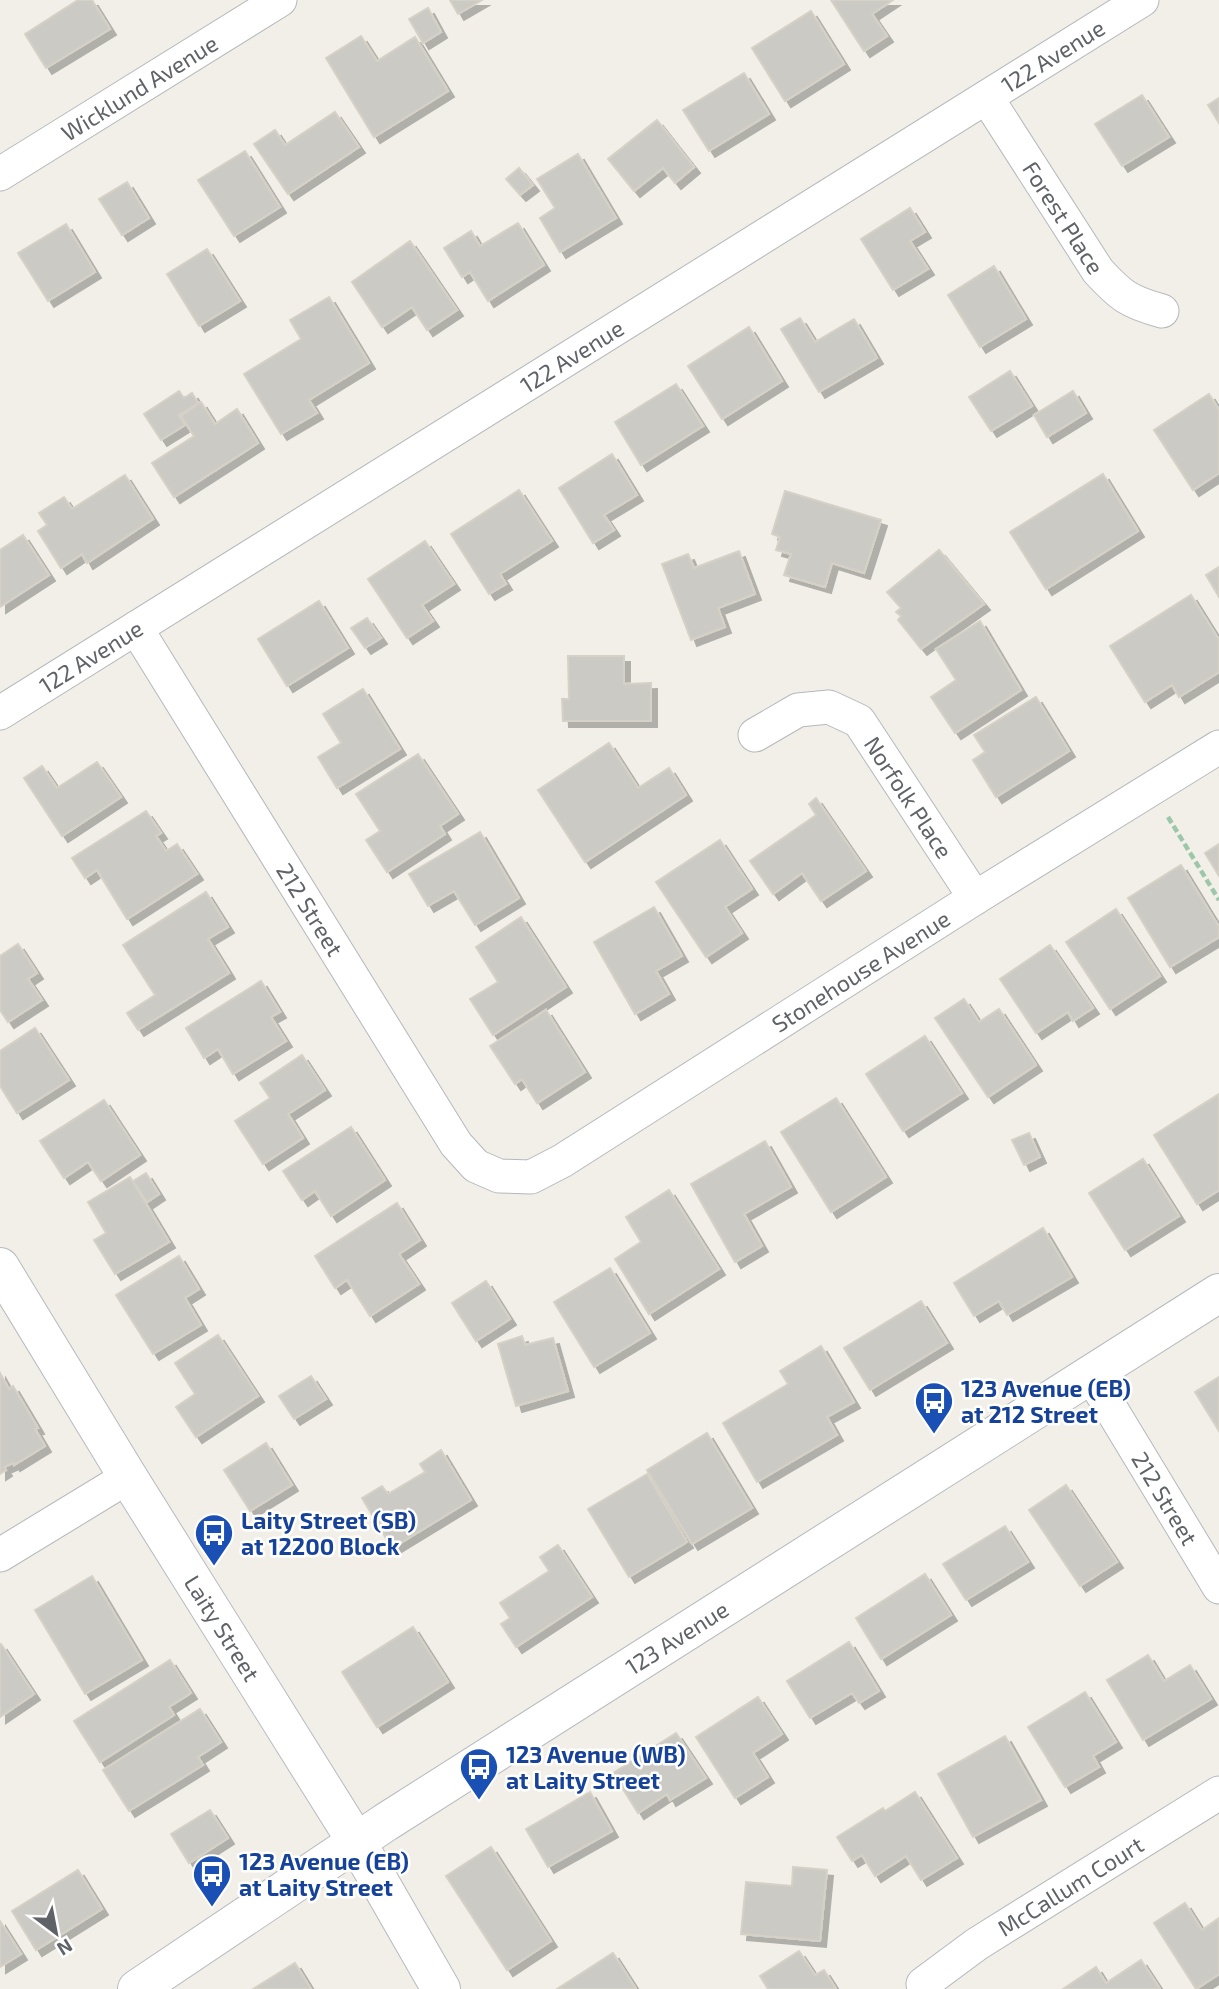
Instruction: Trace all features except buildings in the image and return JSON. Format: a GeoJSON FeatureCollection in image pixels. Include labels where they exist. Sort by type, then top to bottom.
{"type":"FeatureCollection","features":[{"type":"Feature","properties":{"kind":"street","name":"Wicklund Avenue"},"geometry":{"type":"LineString","coordinates":[[0,174],[280,0]]}},
{"type":"Feature","properties":{"kind":"street","name":"122 Avenue"},"geometry":{"type":"LineString","coordinates":[[0,713],[1142,0]]}},
{"type":"Feature","properties":{"kind":"street","name":"Forest Place"},"geometry":{"type":"LineString","coordinates":[[988,98],[1098,271],[1118,293],[1135,304],[1162,311]]}},
{"type":"Feature","properties":{"kind":"street","name":"212 Street"},"geometry":{"type":"LineString","coordinates":[[136,628],[456,1144],[476,1166],[499,1177]]}},
{"type":"Feature","properties":{"kind":"street","name":"Norfolk Place"},"geometry":{"type":"LineString","coordinates":[[755,735],[798,710],[829,707],[859,721],[975,898]]}},
{"type":"Feature","properties":{"kind":"street","name":"Stonehouse Avenue"},"geometry":{"type":"LineString","coordinates":[[499,1177],[531,1177],[562,1161],[975,898],[1219,747]]}},
{"type":"Feature","properties":{"kind":"street","name":"Laity Street"},"geometry":{"type":"LineString","coordinates":[[0,1267],[356,1841],[441,1989]]}},
{"type":"Feature","properties":{"kind":"street","name":"123 Avenue"},"geometry":{"type":"LineString","coordinates":[[137,1989],[356,1841],[1219,1293]]}},
{"type":"Feature","properties":{"kind":"street","name":"212 Street"},"geometry":{"type":"LineString","coordinates":[[1090,1374],[1219,1587]]}},
{"type":"Feature","properties":{"kind":"street"},"geometry":{"type":"LineString","coordinates":[[0,1555],[128,1477]]}},
{"type":"Feature","properties":{"kind":"street","name":"McCallum Court"},"geometry":{"type":"LineString","coordinates":[[923,1984],[977,1944],[1219,1793]]}},
{"type":"Feature","properties":{"kind":"path"},"geometry":{"type":"LineString","coordinates":[[1150,789],[1219,900]]}},
{"type":"Feature","properties":{"kind":"place","name":"123 Avenue (EB) at 212 Street"},"geometry":{"type":"Point","coordinates":[934,1435]}},
{"type":"Feature","properties":{"kind":"place","name":"Laity Street (SB) at 12200 Block"},"geometry":{"type":"Point","coordinates":[214,1567]}},
{"type":"Feature","properties":{"kind":"place","name":"123 Avenue (WB) at Laity Street"},"geometry":{"type":"Point","coordinates":[479,1801]}},
{"type":"Feature","properties":{"kind":"place","name":"123 Avenue (EB) at Laity Street"},"geometry":{"type":"Point","coordinates":[212,1908]}}]}
